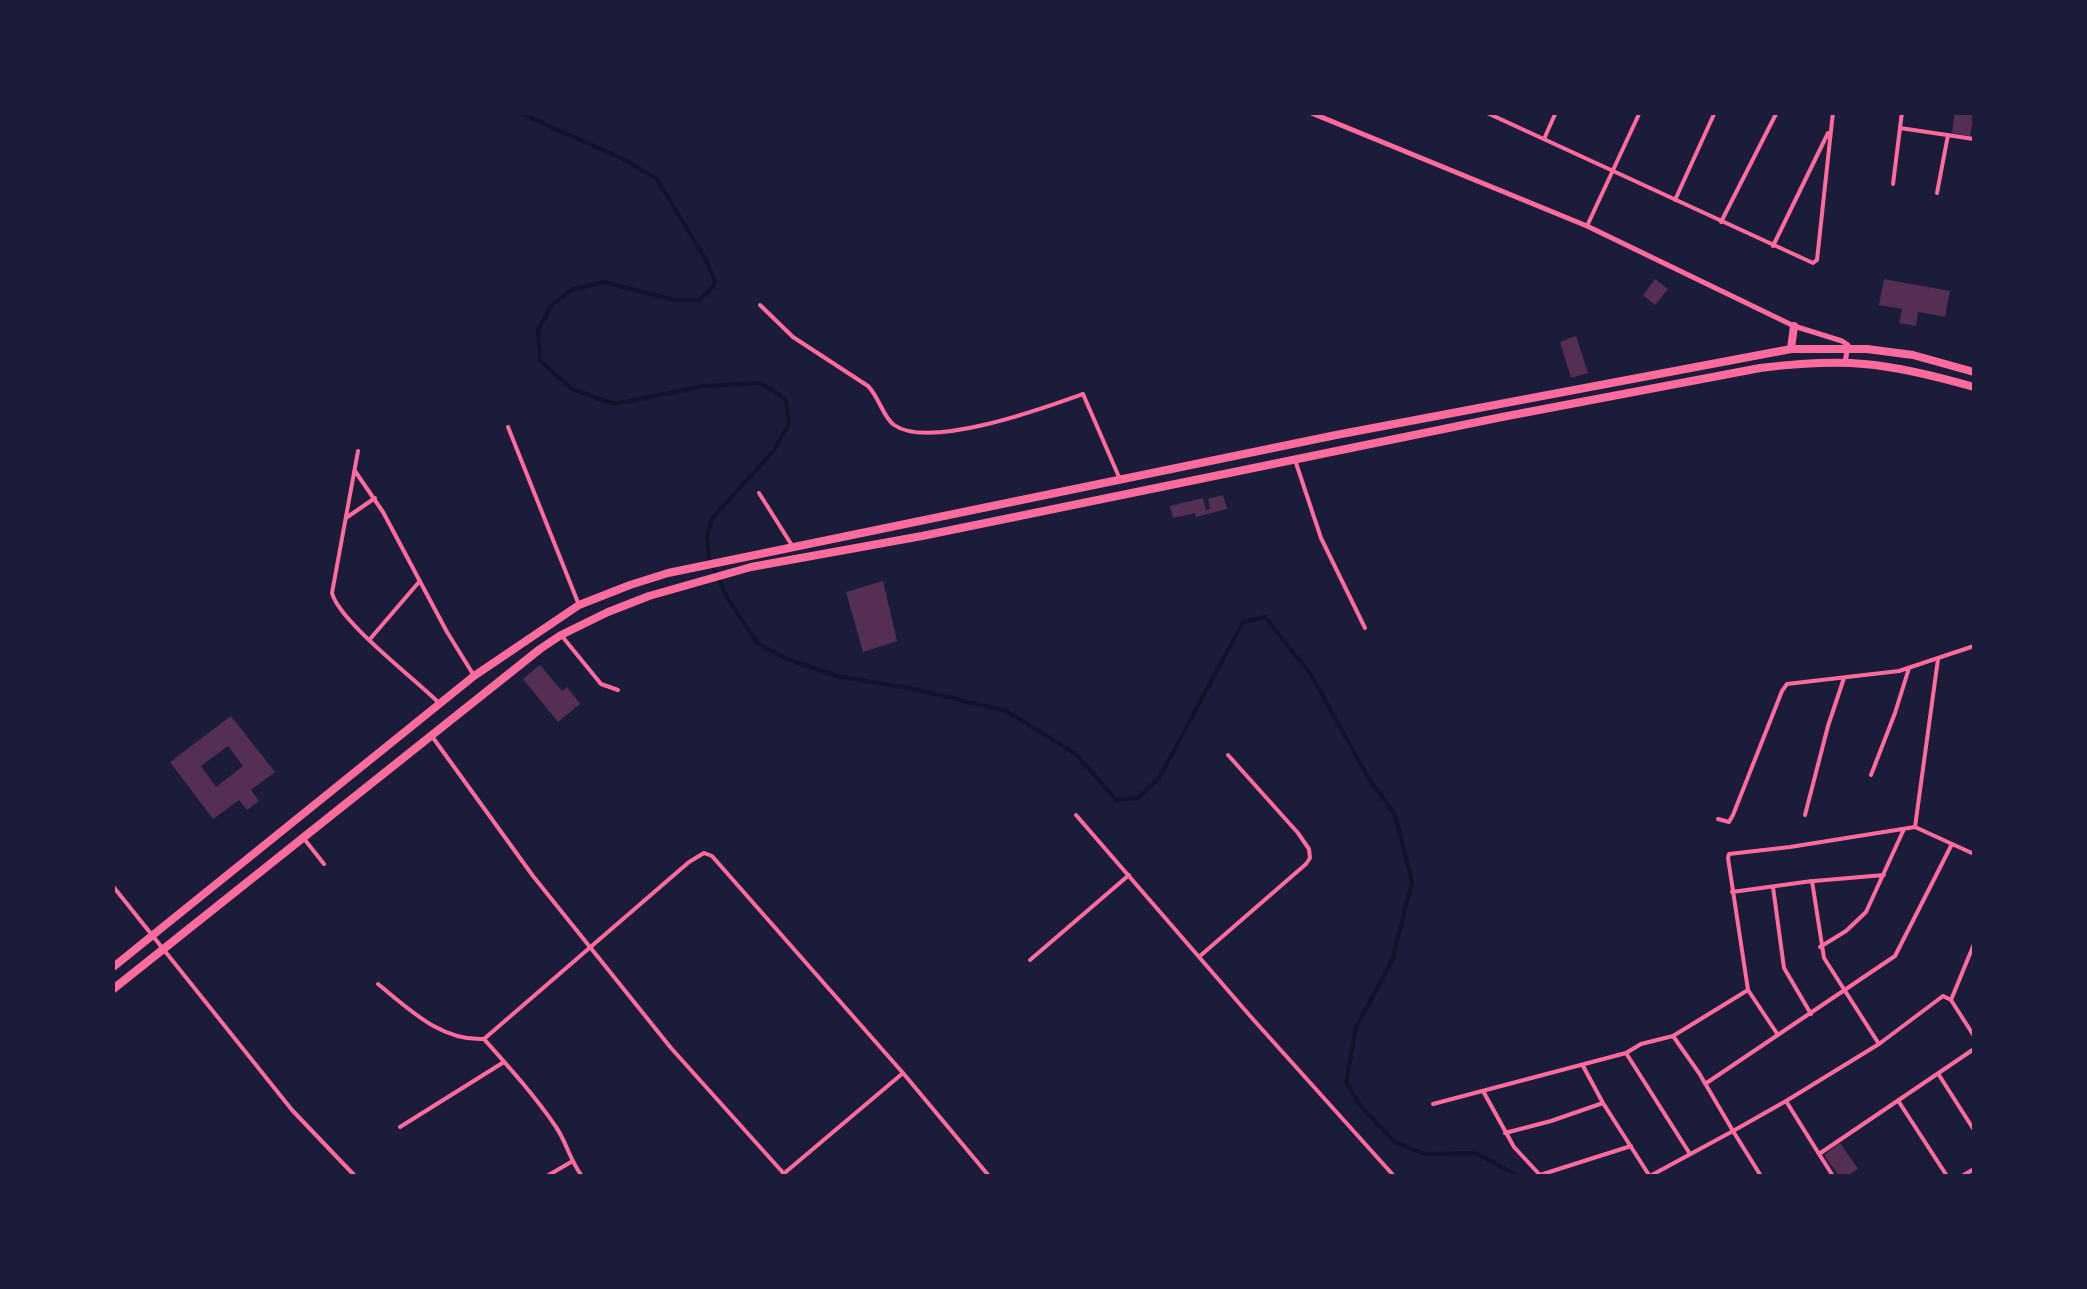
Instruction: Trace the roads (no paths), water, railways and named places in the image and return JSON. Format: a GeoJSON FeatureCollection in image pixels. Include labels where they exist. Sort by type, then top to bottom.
{"type":"FeatureCollection","features":[{"type":"Feature","properties":{"kind":"highway"},"geometry":{"type":"LineString","coordinates":[[1791,349],[1794,326]]}},
{"type":"Feature","properties":{"kind":"highway"},"geometry":{"type":"LineString","coordinates":[[112,968],[474,676],[579,606],[630,584],[1120,479],[1791,349],[1848,348],[1913,355],[1974,372]]}},
{"type":"Feature","properties":{"kind":"highway"},"geometry":{"type":"LineString","coordinates":[[112,990],[562,635],[649,596],[731,572],[1760,368],[1865,364],[1974,386]]}},
{"type":"Feature","properties":{"kind":"highway"},"geometry":{"type":"LineString","coordinates":[[920,521],[922,536]]}},
{"type":"Feature","properties":{"kind":"street"},"geometry":{"type":"LineString","coordinates":[[1309,112],[1587,226],[1794,326],[1842,341],[1848,348],[1845,363]]}},
{"type":"Feature","properties":{"kind":"street"},"geometry":{"type":"LineString","coordinates":[[1485,112],[1812,262],[1816,261],[1833,112]]}},
{"type":"Feature","properties":{"kind":"street"},"geometry":{"type":"LineString","coordinates":[[1544,139],[1556,112]]}},
{"type":"Feature","properties":{"kind":"street"},"geometry":{"type":"LineString","coordinates":[[1587,226],[1640,112]]}},
{"type":"Feature","properties":{"kind":"street"},"geometry":{"type":"LineString","coordinates":[[1674,200],[1716,112]]}},
{"type":"Feature","properties":{"kind":"street"},"geometry":{"type":"LineString","coordinates":[[1721,222],[1777,112]]}},
{"type":"Feature","properties":{"kind":"street"},"geometry":{"type":"LineString","coordinates":[[1893,184],[1902,112]]}},
{"type":"Feature","properties":{"kind":"street"},"geometry":{"type":"LineString","coordinates":[[1772,246],[1830,128]]}},
{"type":"Feature","properties":{"kind":"street"},"geometry":{"type":"LineString","coordinates":[[1900,128],[1974,139]]}},
{"type":"Feature","properties":{"kind":"street"},"geometry":{"type":"LineString","coordinates":[[1937,194],[1948,135]]}},
{"type":"Feature","properties":{"kind":"street"},"geometry":{"type":"LineString","coordinates":[[760,305],[793,337],[868,386],[888,420],[909,432],[934,432],[1014,419],[1082,394],[1120,479]]}},
{"type":"Feature","properties":{"kind":"street"},"geometry":{"type":"LineString","coordinates":[[508,427],[579,606]]}},
{"type":"Feature","properties":{"kind":"street"},"geometry":{"type":"LineString","coordinates":[[358,452],[332,593],[335,605],[440,703]]}},
{"type":"Feature","properties":{"kind":"street"},"geometry":{"type":"LineString","coordinates":[[1295,460],[1321,538],[1365,628]]}},
{"type":"Feature","properties":{"kind":"street"},"geometry":{"type":"LineString","coordinates":[[355,471],[375,498],[474,676]]}},
{"type":"Feature","properties":{"kind":"street"},"geometry":{"type":"LineString","coordinates":[[760,493],[793,547]]}},
{"type":"Feature","properties":{"kind":"street"},"geometry":{"type":"LineString","coordinates":[[346,518],[375,498]]}},
{"type":"Feature","properties":{"kind":"street"},"geometry":{"type":"LineString","coordinates":[[370,639],[420,580]]}},
{"type":"Feature","properties":{"kind":"street"},"geometry":{"type":"LineString","coordinates":[[562,635],[601,684],[618,690]]}},
{"type":"Feature","properties":{"kind":"street"},"geometry":{"type":"LineString","coordinates":[[1718,818],[1729,822],[1733,815],[1785,686],[1805,680],[1881,674],[1974,646]]}},
{"type":"Feature","properties":{"kind":"street"},"geometry":{"type":"LineString","coordinates":[[1915,827],[1938,658]]}},
{"type":"Feature","properties":{"kind":"street"},"geometry":{"type":"LineString","coordinates":[[1871,775],[1909,668]]}},
{"type":"Feature","properties":{"kind":"street"},"geometry":{"type":"LineString","coordinates":[[1805,815],[1844,678]]}},
{"type":"Feature","properties":{"kind":"street"},"geometry":{"type":"LineString","coordinates":[[431,735],[533,876],[670,1048],[783,1176],[903,1073]]}},
{"type":"Feature","properties":{"kind":"street"},"geometry":{"type":"LineString","coordinates":[[1200,956],[1310,858],[1298,833],[1228,755]]}},
{"type":"Feature","properties":{"kind":"street"},"geometry":{"type":"LineString","coordinates":[[1076,815],[1394,1176]]}},
{"type":"Feature","properties":{"kind":"street"},"geometry":{"type":"LineString","coordinates":[[1778,1036],[1748,990],[1728,858],[1734,852],[1915,827],[1974,854]]}},
{"type":"Feature","properties":{"kind":"street"},"geometry":{"type":"LineString","coordinates":[[1820,947],[1846,931],[1866,912],[1904,829]]}},
{"type":"Feature","properties":{"kind":"street"},"geometry":{"type":"LineString","coordinates":[[303,838],[324,864]]}},
{"type":"Feature","properties":{"kind":"street"},"geometry":{"type":"LineString","coordinates":[[1705,1084],[1899,952],[1952,844]]}},
{"type":"Feature","properties":{"kind":"street"},"geometry":{"type":"LineString","coordinates":[[378,984],[435,1028],[459,1037],[484,1038],[704,853],[712,856],[990,1176]]}},
{"type":"Feature","properties":{"kind":"street"},"geometry":{"type":"LineString","coordinates":[[1030,960],[1129,874]]}},
{"type":"Feature","properties":{"kind":"street"},"geometry":{"type":"LineString","coordinates":[[1732,892],[1884,874]]}},
{"type":"Feature","properties":{"kind":"street"},"geometry":{"type":"LineString","coordinates":[[1812,882],[1824,958],[1879,1044]]}},
{"type":"Feature","properties":{"kind":"street"},"geometry":{"type":"LineString","coordinates":[[112,884],[292,1110],[356,1176]]}},
{"type":"Feature","properties":{"kind":"street"},"geometry":{"type":"LineString","coordinates":[[1773,887],[1784,968],[1812,1014]]}},
{"type":"Feature","properties":{"kind":"street"},"geometry":{"type":"LineString","coordinates":[[1951,1000],[1974,944]]}},
{"type":"Feature","properties":{"kind":"street"},"geometry":{"type":"LineString","coordinates":[[1433,1104],[1582,1065],[1673,1036],[1748,990]]}},
{"type":"Feature","properties":{"kind":"street"},"geometry":{"type":"LineString","coordinates":[[1582,1065],[1650,1176],[1879,1044],[1943,996],[1951,1000],[1974,1036]]}},
{"type":"Feature","properties":{"kind":"street"},"geometry":{"type":"LineString","coordinates":[[1673,1036],[1761,1176]]}},
{"type":"Feature","properties":{"kind":"street"},"geometry":{"type":"LineString","coordinates":[[484,1038],[556,1126],[571,1162],[582,1176]]}},
{"type":"Feature","properties":{"kind":"street"},"geometry":{"type":"LineString","coordinates":[[1819,1154],[1974,1049]]}},
{"type":"Feature","properties":{"kind":"street"},"geometry":{"type":"LineString","coordinates":[[1626,1052],[1690,1155]]}},
{"type":"Feature","properties":{"kind":"street"},"geometry":{"type":"LineString","coordinates":[[400,1127],[504,1062]]}},
{"type":"Feature","properties":{"kind":"street"},"geometry":{"type":"LineString","coordinates":[[1938,1074],[1974,1130]]}},
{"type":"Feature","properties":{"kind":"street"},"geometry":{"type":"LineString","coordinates":[[1483,1091],[1514,1147],[1539,1176],[1632,1146]]}},
{"type":"Feature","properties":{"kind":"street"},"geometry":{"type":"LineString","coordinates":[[1786,1101],[1833,1176]]}},
{"type":"Feature","properties":{"kind":"street"},"geometry":{"type":"LineString","coordinates":[[1898,1102],[1946,1176]]}},
{"type":"Feature","properties":{"kind":"street"},"geometry":{"type":"LineString","coordinates":[[1505,1133],[1603,1103]]}},
{"type":"Feature","properties":{"kind":"street"},"geometry":{"type":"LineString","coordinates":[[547,1176],[571,1162]]}},
{"type":"Feature","properties":{"kind":"street"},"geometry":{"type":"LineString","coordinates":[[1962,1176],[1974,1169]]}},
{"type":"Feature","properties":{"kind":"waterway"},"geometry":{"type":"LineString","coordinates":[[518,112],[623,159],[657,179],[715,281],[699,300],[674,300],[604,282],[571,290],[551,306],[538,330],[540,361],[572,389],[614,404],[704,386],[760,383],[786,399],[789,424],[772,453],[712,518],[707,537],[709,558],[728,599],[757,643],[787,659],[837,676],[1006,711],[1076,754],[1116,800],[1138,798],[1159,778],[1243,622],[1265,617],[1311,675],[1368,777],[1395,815],[1412,882],[1392,961],[1356,1027],[1346,1083],[1363,1109],[1395,1142],[1425,1154],[1476,1153],[1518,1176]]}}]}
